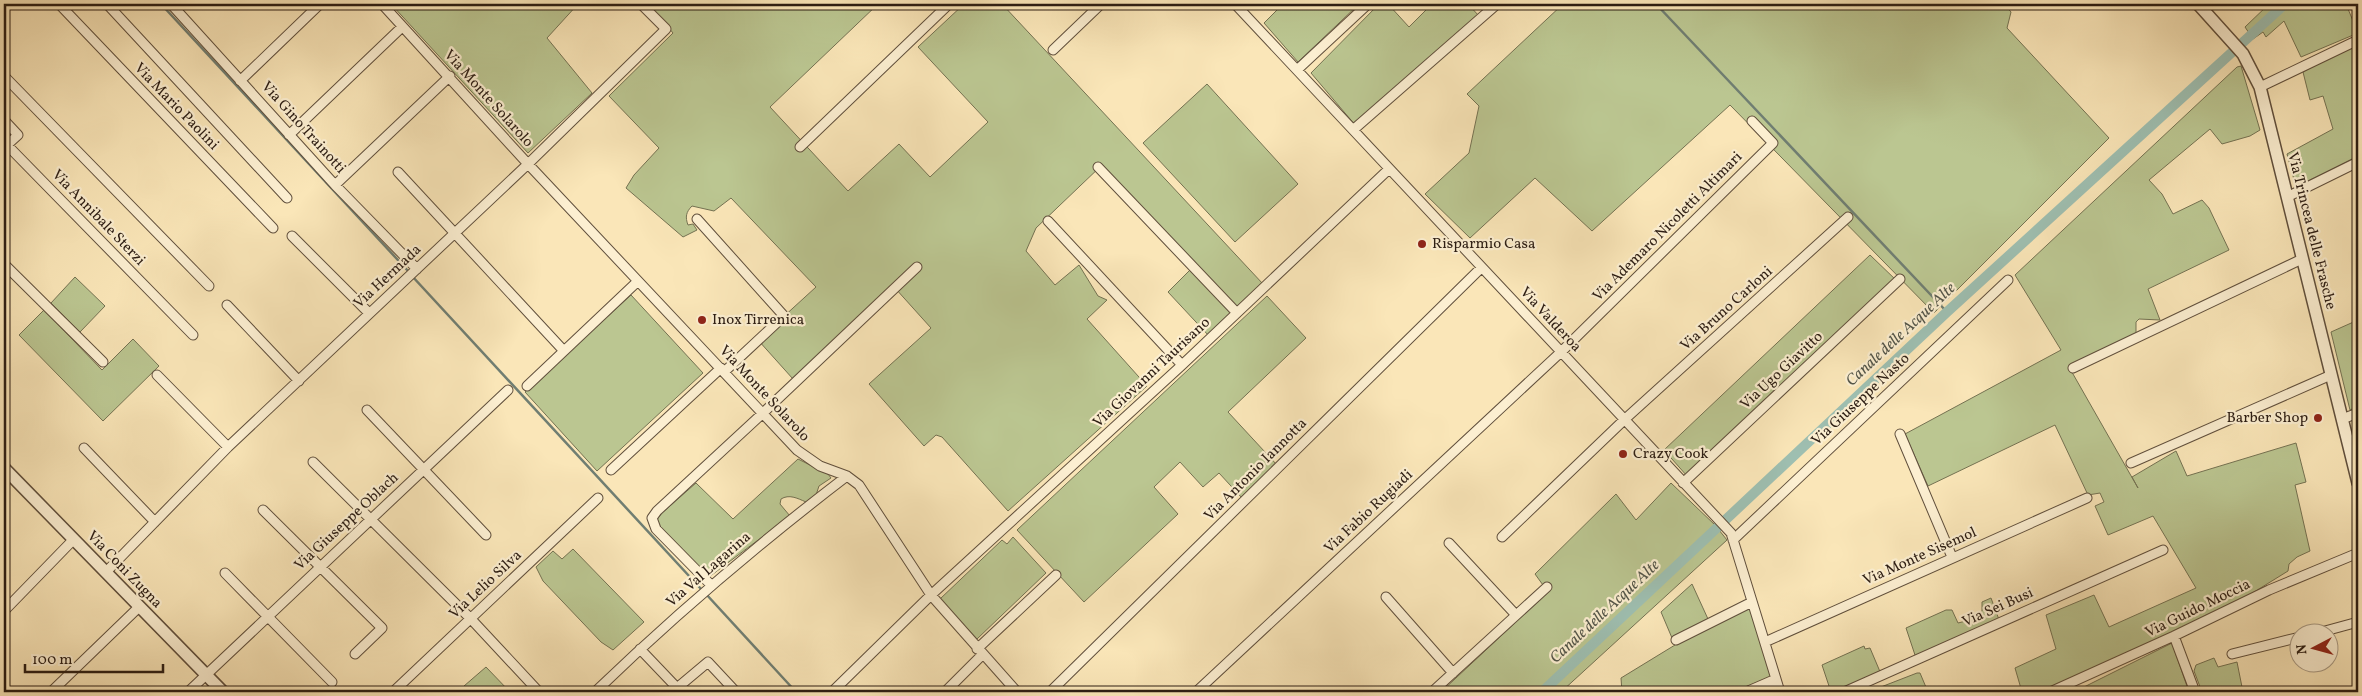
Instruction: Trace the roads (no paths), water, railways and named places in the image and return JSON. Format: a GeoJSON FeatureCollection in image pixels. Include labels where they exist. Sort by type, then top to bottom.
{"type":"FeatureCollection","features":[{"type":"Feature","properties":{"kind":"street","name":"Via Mario Paolini"},"geometry":{"type":"LineString","coordinates":[[59,4],[273,228]]}},
{"type":"Feature","properties":{"kind":"street"},"geometry":{"type":"LineString","coordinates":[[107,4],[287,198]]}},
{"type":"Feature","properties":{"kind":"street","name":"Via Gino Trainotti"},"geometry":{"type":"LineString","coordinates":[[171,4],[335,185],[416,270]]}},
{"type":"Feature","properties":{"kind":"street"},"geometry":{"type":"LineString","coordinates":[[240,81],[320,4]]}},
{"type":"Feature","properties":{"kind":"street","name":"Via Monte Solarolo"},"geometry":{"type":"LineString","coordinates":[[382,4],[450,76],[528,164],[796,450],[820,466],[847,476],[859,485],[931,595],[1017,692]]}},
{"type":"Feature","properties":{"kind":"street","name":"Via Hermada"},"geometry":{"type":"LineString","coordinates":[[106,572],[228,448],[528,164],[666,29],[641,4]]}},
{"type":"Feature","properties":{"kind":"street"},"geometry":{"type":"LineString","coordinates":[[800,147],[949,4]]}},
{"type":"Feature","properties":{"kind":"street"},"geometry":{"type":"LineString","coordinates":[[1053,50],[1101,4]]}},
{"type":"Feature","properties":{"kind":"street","name":"Via Valderoa"},"geometry":{"type":"LineString","coordinates":[[1235,4],[1732,537],[1780,692]]}},
{"type":"Feature","properties":{"kind":"street"},"geometry":{"type":"LineString","coordinates":[[1297,70],[1368,4]]}},
{"type":"Feature","properties":{"kind":"street"},"geometry":{"type":"LineString","coordinates":[[1353,130],[1497,4]]}},
{"type":"Feature","properties":{"kind":"street","name":"Via Trincea delle Frasche"},"geometry":{"type":"LineString","coordinates":[[2202,5],[2243,54],[2260,88],[2358,483]]}},
{"type":"Feature","properties":{"kind":"street"},"geometry":{"type":"LineString","coordinates":[[289,135],[402,27]]}},
{"type":"Feature","properties":{"kind":"street"},"geometry":{"type":"LineString","coordinates":[[2260,88],[2358,40]]}},
{"type":"Feature","properties":{"kind":"street"},"geometry":{"type":"LineString","coordinates":[[4,76],[209,286]]}},
{"type":"Feature","properties":{"kind":"street"},"geometry":{"type":"LineString","coordinates":[[335,185],[450,76]]}},
{"type":"Feature","properties":{"kind":"street","name":"Via Annibale Sterzi"},"geometry":{"type":"LineString","coordinates":[[4,120],[18,135],[8,145],[193,335]]}},
{"type":"Feature","properties":{"kind":"street","name":"Via Ademaro Nicoletti Altimari"},"geometry":{"type":"LineString","coordinates":[[1561,352],[1773,143],[1752,121]]}},
{"type":"Feature","properties":{"kind":"street"},"geometry":{"type":"LineString","coordinates":[[2287,197],[2358,162]]}},
{"type":"Feature","properties":{"kind":"street"},"geometry":{"type":"LineString","coordinates":[[1098,167],[1237,313]]}},
{"type":"Feature","properties":{"kind":"street","name":"Via Giovanni Taurisano"},"geometry":{"type":"LineString","coordinates":[[832,692],[931,595],[1182,365],[1389,169]]}},
{"type":"Feature","properties":{"kind":"street"},"geometry":{"type":"LineString","coordinates":[[398,172],[564,351]]}},
{"type":"Feature","properties":{"kind":"street","name":"Via Bruno Carloni"},"geometry":{"type":"LineString","coordinates":[[1502,537],[1624,420],[1848,217]]}},
{"type":"Feature","properties":{"kind":"street"},"geometry":{"type":"LineString","coordinates":[[611,470],[784,316],[697,219]]}},
{"type":"Feature","properties":{"kind":"street"},"geometry":{"type":"LineString","coordinates":[[1048,221],[1182,365]]}},
{"type":"Feature","properties":{"kind":"street"},"geometry":{"type":"LineString","coordinates":[[292,236],[369,314]]}},
{"type":"Feature","properties":{"kind":"street"},"geometry":{"type":"LineString","coordinates":[[2073,368],[2302,259]]}},
{"type":"Feature","properties":{"kind":"street"},"geometry":{"type":"LineString","coordinates":[[4,264],[103,362]]}},
{"type":"Feature","properties":{"kind":"street"},"geometry":{"type":"LineString","coordinates":[[711,585],[656,529],[652,518],[657,510],[763,413],[917,266]]}},
{"type":"Feature","properties":{"kind":"street","name":"Via Antonio Iannotta"},"geometry":{"type":"LineString","coordinates":[[1050,692],[1481,268]]}},
{"type":"Feature","properties":{"kind":"street","name":"Via Ugo Giavitto"},"geometry":{"type":"LineString","coordinates":[[1683,483],[1900,279]]}},
{"type":"Feature","properties":{"kind":"street","name":"Via Giuseppe Nasto"},"geometry":{"type":"LineString","coordinates":[[1732,537],[2008,280]]}},
{"type":"Feature","properties":{"kind":"street"},"geometry":{"type":"LineString","coordinates":[[528,386],[638,281]]}},
{"type":"Feature","properties":{"kind":"street"},"geometry":{"type":"LineString","coordinates":[[227,305],[299,381]]}},
{"type":"Feature","properties":{"kind":"street","name":"Via Fabio Rugiadi"},"geometry":{"type":"LineString","coordinates":[[1196,692],[1561,352]]}},
{"type":"Feature","properties":{"kind":"street"},"geometry":{"type":"LineString","coordinates":[[158,375],[228,448]]}},
{"type":"Feature","properties":{"kind":"street"},"geometry":{"type":"LineString","coordinates":[[2131,463],[2332,375]]}},
{"type":"Feature","properties":{"kind":"street","name":"Via Giuseppe Oblach"},"geometry":{"type":"LineString","coordinates":[[188,692],[508,390]]}},
{"type":"Feature","properties":{"kind":"street"},"geometry":{"type":"LineString","coordinates":[[367,410],[486,535]]}},
{"type":"Feature","properties":{"kind":"street"},"geometry":{"type":"LineString","coordinates":[[2342,419],[2358,413]]}},
{"type":"Feature","properties":{"kind":"street"},"geometry":{"type":"LineString","coordinates":[[1900,434],[1952,557]]}},
{"type":"Feature","properties":{"kind":"street"},"geometry":{"type":"LineString","coordinates":[[84,448],[155,522]]}},
{"type":"Feature","properties":{"kind":"street"},"geometry":{"type":"LineString","coordinates":[[313,462],[471,619],[539,692]]}},
{"type":"Feature","properties":{"kind":"street","name":"Via Coni Zugna"},"geometry":{"type":"LineString","coordinates":[[4,468],[223,692]]}},
{"type":"Feature","properties":{"kind":"street","name":"Via Val Lagarina"},"geometry":{"type":"LineString","coordinates":[[595,692],[711,585],[772,533],[847,476]]}},
{"type":"Feature","properties":{"kind":"street","name":"Via Lelio Silva"},"geometry":{"type":"LineString","coordinates":[[393,692],[598,498]]}},
{"type":"Feature","properties":{"kind":"street","name":"Via Monte Sisemol"},"geometry":{"type":"LineString","coordinates":[[1765,642],[2087,498]]}},
{"type":"Feature","properties":{"kind":"street"},"geometry":{"type":"LineString","coordinates":[[263,510],[319,568],[382,628],[355,654]]}},
{"type":"Feature","properties":{"kind":"street"},"geometry":{"type":"LineString","coordinates":[[4,611],[74,539]]}},
{"type":"Feature","properties":{"kind":"street"},"geometry":{"type":"LineString","coordinates":[[1449,543],[1516,615]]}},
{"type":"Feature","properties":{"kind":"street","name":"Via Sei Busi"},"geometry":{"type":"LineString","coordinates":[[1844,692],[2163,550]]}},
{"type":"Feature","properties":{"kind":"street","name":"Via Guido Moccia"},"geometry":{"type":"LineString","coordinates":[[2050,692],[2174,636],[2269,590],[2358,553]]}},
{"type":"Feature","properties":{"kind":"street"},"geometry":{"type":"LineString","coordinates":[[225,573],[332,682]]}},
{"type":"Feature","properties":{"kind":"street"},"geometry":{"type":"LineString","coordinates":[[945,692],[980,652],[1056,575]]}},
{"type":"Feature","properties":{"kind":"street"},"geometry":{"type":"LineString","coordinates":[[1432,692],[1547,587]]}},
{"type":"Feature","properties":{"kind":"street"},"geometry":{"type":"LineString","coordinates":[[1386,597],[1453,673]]}},
{"type":"Feature","properties":{"kind":"street"},"geometry":{"type":"LineString","coordinates":[[1676,640],[1752,602]]}},
{"type":"Feature","properties":{"kind":"street"},"geometry":{"type":"LineString","coordinates":[[51,692],[139,607]]}},
{"type":"Feature","properties":{"kind":"street"},"geometry":{"type":"LineString","coordinates":[[2340,627],[2358,622]]}},
{"type":"Feature","properties":{"kind":"street"},"geometry":{"type":"LineString","coordinates":[[2174,636],[2195,692]]}},
{"type":"Feature","properties":{"kind":"street"},"geometry":{"type":"LineString","coordinates":[[2232,654],[2290,640]]}},
{"type":"Feature","properties":{"kind":"street"},"geometry":{"type":"LineString","coordinates":[[640,649],[679,690],[708,662],[736,692]]}},
{"type":"Feature","properties":{"kind":"street"},"geometry":{"type":"LineString","coordinates":[[1746,692],[1776,679]]}},
{"type":"Feature","properties":{"kind":"waterway"},"geometry":{"type":"LineString","coordinates":[[161,4],[409,272]]}},
{"type":"Feature","properties":{"kind":"waterway"},"geometry":{"type":"LineString","coordinates":[[1656,4],[1947,312]]}},
{"type":"Feature","properties":{"kind":"waterway","name":"Canale delle Acque Alte"},"geometry":{"type":"LineString","coordinates":[[1542,692],[1947,312],[2285,4]]}},
{"type":"Feature","properties":{"kind":"waterway"},"geometry":{"type":"LineString","coordinates":[[412,276],[702,590]]}},
{"type":"Feature","properties":{"kind":"waterway"},"geometry":{"type":"LineString","coordinates":[[706,594],[796,692]]}},
{"type":"Feature","properties":{"kind":"place","name":"Risparmio Casa"},"geometry":{"type":"Point","coordinates":[1422,244]}},
{"type":"Feature","properties":{"kind":"place","name":"Inox Tirrenica"},"geometry":{"type":"Point","coordinates":[702,320]}},
{"type":"Feature","properties":{"kind":"place","name":"Barber Shop"},"geometry":{"type":"Point","coordinates":[2318,418]}},
{"type":"Feature","properties":{"kind":"place","name":"Crazy Cook"},"geometry":{"type":"Point","coordinates":[1623,454]}}]}
